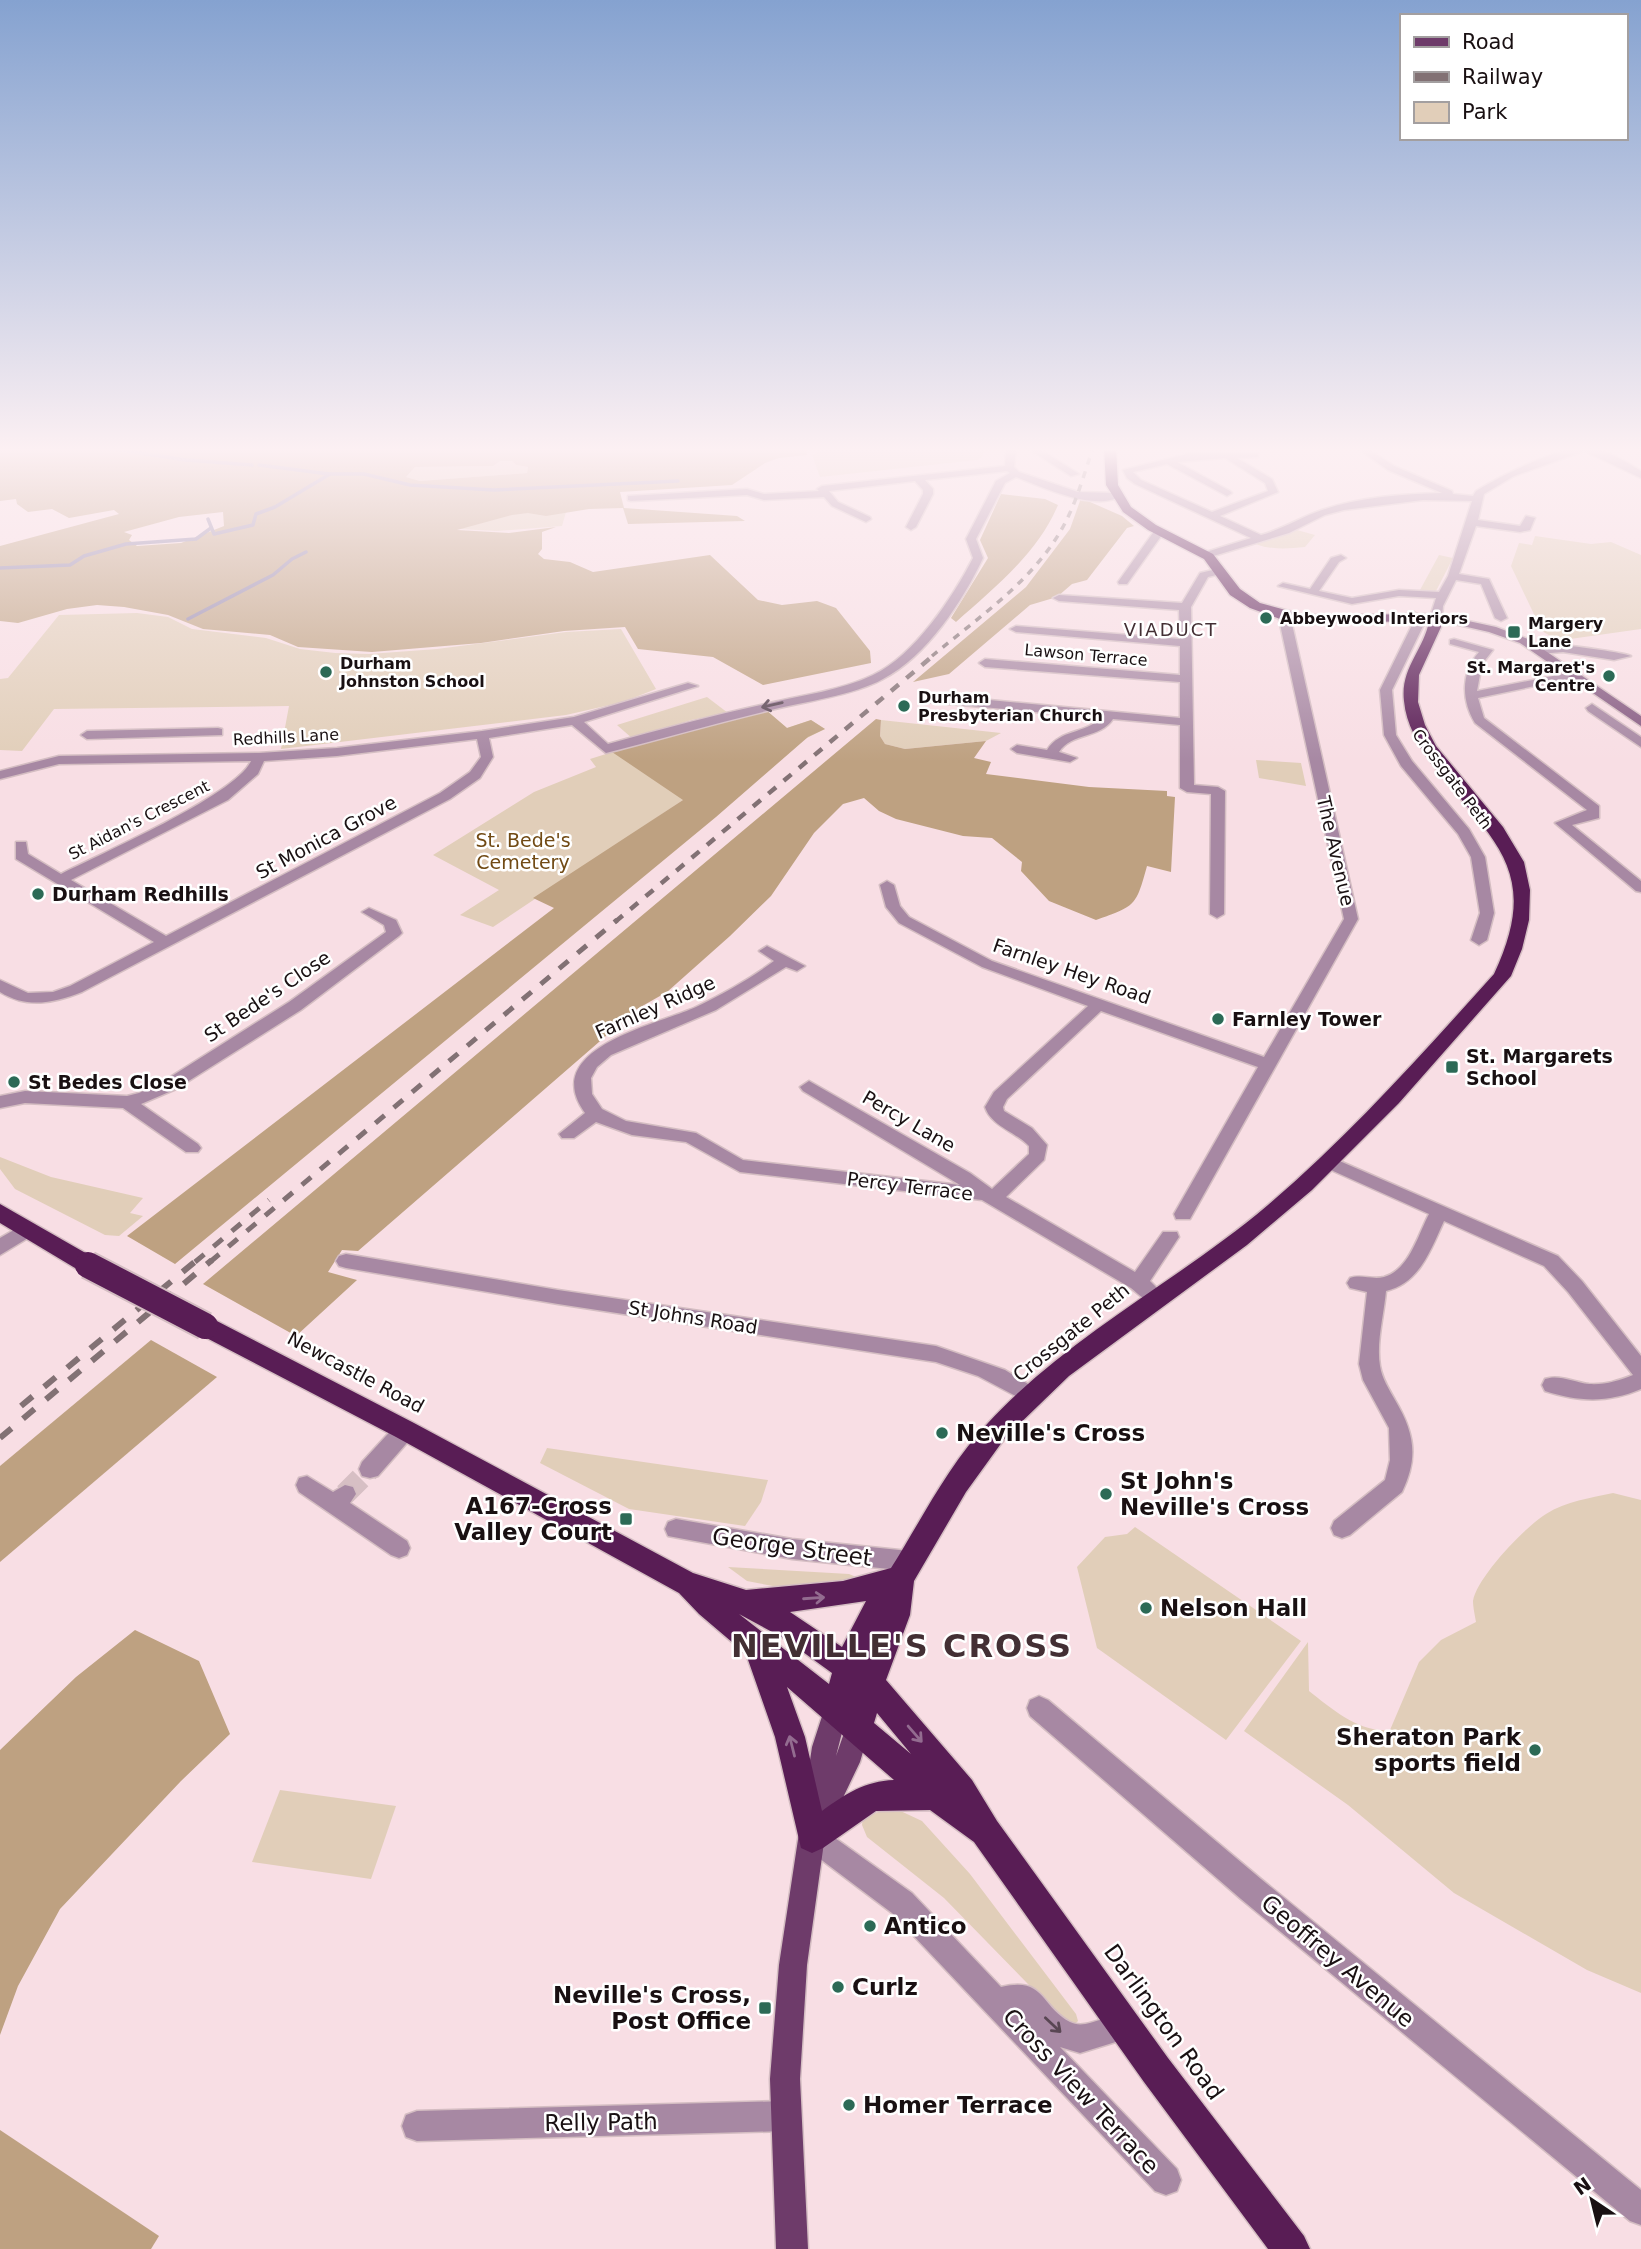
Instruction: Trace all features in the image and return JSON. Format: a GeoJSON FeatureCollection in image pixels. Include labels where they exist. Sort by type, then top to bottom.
{"type":"FeatureCollection","features":[{"type":"Feature","properties":{"kind":"highway"},"geometry":{"type":"LineString","coordinates":[[1202,553],[1221,571],[1231,589],[1245,601],[1284,615],[1321,621],[1414,615],[1436,617]]}},
{"type":"Feature","properties":{"kind":"highway","name":"Crossgate Peth"},"geometry":{"type":"LineString","coordinates":[[847,1718],[859,1675],[861,1636],[878,1605],[905,1570],[975,1457],[996,1430],[1147,1290],[1213,1261],[1275,1210],[1328,1162],[1503,976],[1514,952],[1522,906],[1515,863],[1492,822],[1428,747],[1410,701],[1410,676],[1436,617]]}},
{"type":"Feature","properties":{"kind":"highway","name":"Newcastle Road"},"geometry":{"type":"LineString","coordinates":[[0,1212],[88,1265],[405,1430],[685,1584],[746,1603],[795,1630],[859,1675]]}},
{"type":"Feature","properties":{"kind":"highway"},"geometry":{"type":"LineString","coordinates":[[746,1603],[833,1597],[872,1588],[905,1570]]}},
{"type":"Feature","properties":{"kind":"highway","name":"Newcastle Road"},"geometry":{"type":"LineString","coordinates":[[685,1584],[758,1649],[847,1718]]}},
{"type":"Feature","properties":{"kind":"highway"},"geometry":{"type":"LineString","coordinates":[[758,1649],[790,1737],[812,1837],[857,1804],[875,1796],[933,1795]]}},
{"type":"Feature","properties":{"kind":"highway","name":"Darlington Road"},"geometry":{"type":"LineString","coordinates":[[859,1675],[961,1791],[986,1832],[1125,2026],[1291,2249]]}},
{"type":"Feature","properties":{"kind":"highway","name":"Darlington Road"},"geometry":{"type":"LineString","coordinates":[[847,1718],[933,1795],[986,1832]]}},
{"type":"Feature","properties":{"kind":"main road"},"geometry":{"type":"LineString","coordinates":[[792,2249],[786,2116],[793,1965],[812,1837],[847,1762],[847,1718]]}},
{"type":"Feature","properties":{"kind":"street"},"geometry":{"type":"LineString","coordinates":[[575,721],[606,749],[695,724],[839,690],[879,677],[922,644],[951,608],[976,564],[977,553]]}},
{"type":"Feature","properties":{"kind":"street"},"geometry":{"type":"LineString","coordinates":[[1123,582],[1144,553]]}},
{"type":"Feature","properties":{"kind":"street"},"geometry":{"type":"LineString","coordinates":[[1206,555],[1211,553]]}},
{"type":"Feature","properties":{"kind":"street"},"geometry":{"type":"LineString","coordinates":[[1461,553],[1442,595],[1436,617],[1508,634],[1539,650],[1641,722]]}},
{"type":"Feature","properties":{"kind":"street"},"geometry":{"type":"LineString","coordinates":[[1312,593],[1335,560],[1341,558]]}},
{"type":"Feature","properties":{"kind":"street"},"geometry":{"type":"LineString","coordinates":[[1217,915],[1218,792],[1187,788],[1185,607],[1204,575],[1221,571]]}},
{"type":"Feature","properties":{"kind":"street"},"geometry":{"type":"LineString","coordinates":[[1453,576],[1485,581],[1501,618]]}},
{"type":"Feature","properties":{"kind":"street"},"geometry":{"type":"LineString","coordinates":[[1283,586],[1352,600],[1388,594],[1442,595]]}},
{"type":"Feature","properties":{"kind":"street"},"geometry":{"type":"LineString","coordinates":[[1059,598],[1185,607]]}},
{"type":"Feature","properties":{"kind":"street","name":"The Avenue"},"geometry":{"type":"LineString","coordinates":[[1183,1214],[1351,919],[1284,615]]}},
{"type":"Feature","properties":{"kind":"street","name":"Crossgate Peth"},"geometry":{"type":"LineString","coordinates":[[1414,615],[1420,620],[1386,690],[1390,735],[1406,763],[1464,832],[1478,857],[1487,914],[1479,940]]}},
{"type":"Feature","properties":{"kind":"street"},"geometry":{"type":"LineString","coordinates":[[1016,629],[1185,643]]}},
{"type":"Feature","properties":{"kind":"street"},"geometry":{"type":"LineString","coordinates":[[1454,642],[1486,650],[1475,665],[1471,696],[1473,711],[1483,725],[1594,809],[1594,815],[1562,823],[1641,888]]}},
{"type":"Feature","properties":{"kind":"street"},"geometry":{"type":"LineString","coordinates":[[1539,650],[1567,647],[1622,659]]}},
{"type":"Feature","properties":{"kind":"street","name":"Lawson Terrace"},"geometry":{"type":"LineString","coordinates":[[985,663],[1185,679]]}},
{"type":"Feature","properties":{"kind":"street"},"geometry":{"type":"LineString","coordinates":[[1471,696],[1574,674]]}},
{"type":"Feature","properties":{"kind":"street","name":"Redhills Lane"},"geometry":{"type":"LineString","coordinates":[[0,775],[59,760],[258,757],[337,752],[482,735],[575,721],[692,686]]}},
{"type":"Feature","properties":{"kind":"street"},"geometry":{"type":"LineString","coordinates":[[927,698],[1186,722]]}},
{"type":"Feature","properties":{"kind":"street"},"geometry":{"type":"LineString","coordinates":[[1592,708],[1641,743]]}},
{"type":"Feature","properties":{"kind":"street"},"geometry":{"type":"LineString","coordinates":[[1051,755],[1055,744],[1062,738],[1100,727],[1109,715]]}},
{"type":"Feature","properties":{"kind":"street"},"geometry":{"type":"LineString","coordinates":[[87,735],[218,732]]}},
{"type":"Feature","properties":{"kind":"street"},"geometry":{"type":"LineString","coordinates":[[122,759],[137,734]]}},
{"type":"Feature","properties":{"kind":"street","name":"St Monica Grove"},"geometry":{"type":"LineString","coordinates":[[0,985],[13,995],[31,1000],[54,998],[166,942],[445,796],[475,775],[488,757],[482,735]]}},
{"type":"Feature","properties":{"kind":"street"},"geometry":{"type":"LineString","coordinates":[[1017,749],[1070,758]]}},
{"type":"Feature","properties":{"kind":"street","name":"St Aidan's Crescent"},"geometry":{"type":"LineString","coordinates":[[60,880],[223,797],[253,771],[258,757]]}},
{"type":"Feature","properties":{"kind":"street"},"geometry":{"type":"LineString","coordinates":[[21,845],[21,856],[166,942]]}},
{"type":"Feature","properties":{"kind":"street","name":"Farnley Hey Road"},"geometry":{"type":"LineString","coordinates":[[887,884],[893,907],[904,920],[987,964],[1269,1065]]}},
{"type":"Feature","properties":{"kind":"street","name":"St Bede's Close"},"geometry":{"type":"LineString","coordinates":[[0,1102],[25,1097],[127,1102],[145,1097],[182,1078],[295,1006],[394,933],[391,923],[369,912]]}},
{"type":"Feature","properties":{"kind":"street","name":"Farnley Ridge"},"geometry":{"type":"LineString","coordinates":[[595,1114],[584,1100],[581,1088],[583,1074],[598,1055],[621,1042],[684,1019],[791,963],[767,951]]}},
{"type":"Feature","properties":{"kind":"street"},"geometry":{"type":"LineString","coordinates":[[990,1197],[1038,1156],[1038,1145],[1026,1132],[996,1114],[994,1107],[1000,1096],[1100,1003]]}},
{"type":"Feature","properties":{"kind":"street","name":"Percy Lane"},"geometry":{"type":"LineString","coordinates":[[809,1087],[964,1178],[990,1197]]}},
{"type":"Feature","properties":{"kind":"street"},"geometry":{"type":"LineString","coordinates":[[127,1102],[192,1148]]}},
{"type":"Feature","properties":{"kind":"street"},"geometry":{"type":"LineString","coordinates":[[568,1134],[595,1114]]}},
{"type":"Feature","properties":{"kind":"street","name":"Percy Terrace"},"geometry":{"type":"LineString","coordinates":[[595,1114],[619,1128],[688,1136],[740,1166],[990,1197],[1147,1290]]}},
{"type":"Feature","properties":{"kind":"street"},"geometry":{"type":"LineString","coordinates":[[1328,1162],[1551,1261],[1567,1275],[1614,1340],[1641,1370]]}},
{"type":"Feature","properties":{"kind":"street"},"geometry":{"type":"LineString","coordinates":[[1342,1528],[1394,1485],[1402,1460],[1400,1427],[1373,1380],[1369,1364],[1367,1286],[1402,1278],[1439,1212]]}},
{"type":"Feature","properties":{"kind":"street"},"geometry":{"type":"LineString","coordinates":[[0,1248],[26,1230]]}},
{"type":"Feature","properties":{"kind":"street"},"geometry":{"type":"LineString","coordinates":[[1147,1290],[1170,1237]]}},
{"type":"Feature","properties":{"kind":"street","name":"St Johns Road"},"geometry":{"type":"LineString","coordinates":[[346,1261],[558,1297],[936,1354],[967,1362],[1004,1377],[1031,1396]]}},
{"type":"Feature","properties":{"kind":"street"},"geometry":{"type":"LineString","coordinates":[[1552,1385],[1596,1394],[1614,1392],[1641,1380]]}},
{"type":"Feature","properties":{"kind":"street"},"geometry":{"type":"LineString","coordinates":[[370,1469],[405,1430]]}},
{"type":"Feature","properties":{"kind":"street"},"geometry":{"type":"LineString","coordinates":[[307,1485],[340,1499],[399,1548]]}},
{"type":"Feature","properties":{"kind":"street","name":"George Street"},"geometry":{"type":"LineString","coordinates":[[676,1530],[865,1559],[905,1570]]}},
{"type":"Feature","properties":{"kind":"street","name":"Geoffrey Avenue"},"geometry":{"type":"LineString","coordinates":[[1039,1708],[1251,1889],[1641,2210]]}},
{"type":"Feature","properties":{"kind":"street"},"geometry":{"type":"LineString","coordinates":[[812,1837],[902,1903],[997,2002],[1021,1996],[1062,2034],[1080,2039],[1125,2026]]}},
{"type":"Feature","properties":{"kind":"street","name":"Cross View Terrace"},"geometry":{"type":"LineString","coordinates":[[997,2002],[1166,2180]]}},
{"type":"Feature","properties":{"kind":"street","name":"Relly Path"},"geometry":{"type":"LineString","coordinates":[[417,2126],[786,2116]]}},
{"type":"Feature","properties":{"kind":"green space"},"geometry":{"type":"Polygon","coordinates":[[[1516,553],[1641,555],[1641,629],[1563,640],[1552,637],[1542,631],[1511,566],[1516,553]]]}},
{"type":"Feature","properties":{"kind":"green space"},"geometry":{"type":"Polygon","coordinates":[[[1439,555],[1453,558],[1436,591],[1420,590],[1439,555]]]}},
{"type":"Feature","properties":{"kind":"green space","name":"Durham Johnston School"},"geometry":{"type":"Polygon","coordinates":[[[137,613],[168,617],[192,629],[266,638],[300,649],[335,653],[369,654],[437,649],[566,632],[621,629],[656,689],[623,702],[566,715],[281,749],[289,706],[54,709],[22,751],[0,750],[0,679],[8,678],[59,615],[137,613]]]}},
{"type":"Feature","properties":{"kind":"green space"},"geometry":{"type":"Polygon","coordinates":[[[707,697],[728,713],[691,720],[633,739],[617,725],[707,697]]]}},
{"type":"Feature","properties":{"kind":"green space","name":"St. Bede's Cemetery"},"geometry":{"type":"Polygon","coordinates":[[[766,710],[787,728],[811,720],[825,729],[683,800],[493,927],[460,915],[499,890],[433,855],[534,792],[596,767],[590,759],[689,728],[766,710]]]}},
{"type":"Feature","properties":{"kind":"green space"},"geometry":{"type":"Polygon","coordinates":[[[881,720],[1001,733],[986,741],[905,749],[885,744],[880,736],[881,720]]]}},
{"type":"Feature","properties":{"kind":"green space"},"geometry":{"type":"Polygon","coordinates":[[[1256,760],[1301,763],[1306,786],[1259,778],[1256,760]]]}},
{"type":"Feature","properties":{"kind":"green space"},"geometry":{"type":"Polygon","coordinates":[[[0,1157],[51,1177],[143,1198],[130,1213],[143,1216],[119,1236],[105,1235],[15,1189],[0,1169],[0,1157]]]}},
{"type":"Feature","properties":{"kind":"green space"},"geometry":{"type":"Polygon","coordinates":[[[547,1448],[768,1480],[761,1502],[745,1526],[629,1509],[540,1463],[547,1448]]]}},
{"type":"Feature","properties":{"kind":"green space"},"geometry":{"type":"Polygon","coordinates":[[[1613,1493],[1641,1500],[1641,1993],[1587,1970],[1454,1893],[1348,1805],[1244,1731],[1308,1642],[1309,1691],[1357,1724],[1390,1730],[1419,1662],[1441,1640],[1476,1622],[1473,1601],[1476,1591],[1492,1566],[1515,1541],[1537,1520],[1562,1506],[1613,1493]]]}},
{"type":"Feature","properties":{"kind":"green space"},"geometry":{"type":"Polygon","coordinates":[[[1135,1527],[1301,1641],[1226,1740],[1097,1648],[1077,1567],[1105,1537],[1127,1534],[1135,1527]]]}},
{"type":"Feature","properties":{"kind":"green space"},"geometry":{"type":"Polygon","coordinates":[[[728,1567],[849,1574],[861,1579],[823,1590],[778,1587],[747,1581],[728,1567]]]}},
{"type":"Feature","properties":{"kind":"green space"},"geometry":{"type":"Polygon","coordinates":[[[280,1790],[396,1806],[371,1879],[252,1862],[280,1790]]]}},
{"type":"Feature","properties":{"kind":"green space"},"geometry":{"type":"Polygon","coordinates":[[[892,1807],[922,1821],[970,1874],[1076,2014],[1078,2021],[1073,2026],[1067,2024],[944,1898],[867,1837],[862,1825],[863,1818],[892,1807]]]}},
{"type":"Feature","properties":{"kind":"shaded area"},"geometry":{"type":"Polygon","coordinates":[[[0,553],[539,553],[544,559],[570,562],[593,572],[710,555],[758,600],[782,605],[817,601],[836,608],[870,651],[871,663],[763,685],[713,657],[638,649],[625,627],[372,652],[298,647],[270,635],[203,629],[168,615],[124,607],[97,605],[67,609],[18,623],[0,621],[0,553]]]}},
{"type":"Feature","properties":{"kind":"shaded area"},"geometry":{"type":"Polygon","coordinates":[[[986,553],[1028,553],[1000,583],[956,622],[951,618],[988,558],[986,553]]]}},
{"type":"Feature","properties":{"kind":"shaded area"},"geometry":{"type":"Polygon","coordinates":[[[1052,553],[1108,553],[1087,580],[1072,584],[1057,597],[1030,605],[949,674],[913,682],[1026,587],[1052,553]]]}},
{"type":"Feature","properties":{"kind":"shaded area"},"geometry":{"type":"Polygon","coordinates":[[[766,710],[787,728],[811,720],[825,729],[808,737],[716,817],[175,1264],[127,1236],[554,908],[533,898],[683,800],[612,752],[689,728],[766,710]]]}},
{"type":"Feature","properties":{"kind":"shaded area"},"geometry":{"type":"Polygon","coordinates":[[[876,719],[881,720],[880,736],[885,744],[905,749],[986,741],[974,758],[991,762],[986,774],[1089,787],[1167,791],[1167,796],[1175,797],[1171,872],[1147,866],[1137,897],[1132,903],[1096,920],[1049,901],[1021,871],[1022,862],[992,838],[963,836],[896,819],[879,811],[864,798],[843,804],[814,833],[771,896],[730,936],[667,992],[637,1009],[358,1251],[342,1250],[328,1272],[357,1280],[296,1336],[203,1284],[876,719]]]}},
{"type":"Feature","properties":{"kind":"shaded area"},"geometry":{"type":"Polygon","coordinates":[[[151,1340],[217,1377],[0,1562],[0,1466],[151,1340]]]}},
{"type":"Feature","properties":{"kind":"shaded area"},"geometry":{"type":"Polygon","coordinates":[[[135,1630],[199,1661],[230,1734],[181,1781],[60,1909],[18,1986],[0,2035],[0,1750],[76,1677],[135,1630]]]}},
{"type":"Feature","properties":{"kind":"shaded area"},"geometry":{"type":"Polygon","coordinates":[[[0,2130],[159,2236],[151,2249],[0,2249],[0,2130]]]}},
{"type":"Feature","properties":{"kind":"waterway"},"geometry":{"type":"LineString","coordinates":[[0,568],[70,565],[95,553]]}},
{"type":"Feature","properties":{"kind":"waterway"},"geometry":{"type":"LineString","coordinates":[[188,619],[273,575],[304,553]]}},
{"type":"Feature","properties":{"kind":"tunnel"},"geometry":{"type":"LineString","coordinates":[[345,1494],[370,1469]]}},
{"type":"Feature","properties":{"kind":"railway"},"geometry":{"type":"LineString","coordinates":[[932,656],[1007,594],[1045,553]]}},
{"type":"Feature","properties":{"kind":"railway"},"geometry":{"type":"LineString","coordinates":[[615,922],[934,655]]}},
{"type":"Feature","properties":{"kind":"railway"},"geometry":{"type":"LineString","coordinates":[[210,1262],[617,920]]}},
{"type":"Feature","properties":{"kind":"railway"},"geometry":{"type":"LineString","coordinates":[[195,1262],[269,1200]]}},
{"type":"Feature","properties":{"kind":"railway"},"geometry":{"type":"LineString","coordinates":[[21,1406],[197,1260]]}},
{"type":"Feature","properties":{"kind":"railway"},"geometry":{"type":"LineString","coordinates":[[0,1438],[212,1260]]}},
{"type":"Feature","properties":{"kind":"place","name":"Abbeywood Interiors"},"geometry":{"type":"Point","coordinates":[1266,618]}},
{"type":"Feature","properties":{"kind":"place","name":"Margery Lane"},"geometry":{"type":"Point","coordinates":[1514,632]}},
{"type":"Feature","properties":{"kind":"place","name":"Durham Johnston School"},"geometry":{"type":"Point","coordinates":[326,672]}},
{"type":"Feature","properties":{"kind":"place","name":"St. Margaret's Centre"},"geometry":{"type":"Point","coordinates":[1609,676]}},
{"type":"Feature","properties":{"kind":"place","name":"Durham Presbyterian Church"},"geometry":{"type":"Point","coordinates":[904,706]}},
{"type":"Feature","properties":{"kind":"place","name":"Durham Redhills"},"geometry":{"type":"Point","coordinates":[38,894]}},
{"type":"Feature","properties":{"kind":"place","name":"Farnley Tower"},"geometry":{"type":"Point","coordinates":[1218,1019]}},
{"type":"Feature","properties":{"kind":"place","name":"St. Margarets School"},"geometry":{"type":"Point","coordinates":[1452,1067]}},
{"type":"Feature","properties":{"kind":"place","name":"St Bedes Close"},"geometry":{"type":"Point","coordinates":[14,1082]}},
{"type":"Feature","properties":{"kind":"place","name":"Neville's Cross"},"geometry":{"type":"Point","coordinates":[942,1433]}},
{"type":"Feature","properties":{"kind":"place","name":"St John's Neville's Cross"},"geometry":{"type":"Point","coordinates":[1106,1494]}},
{"type":"Feature","properties":{"kind":"place","name":"A167-Cross Valley Court"},"geometry":{"type":"Point","coordinates":[626,1519]}},
{"type":"Feature","properties":{"kind":"place","name":"Nelson Hall"},"geometry":{"type":"Point","coordinates":[1146,1608]}},
{"type":"Feature","properties":{"kind":"place","name":"Sheraton Park sports field"},"geometry":{"type":"Point","coordinates":[1535,1750]}},
{"type":"Feature","properties":{"kind":"place","name":"Antico"},"geometry":{"type":"Point","coordinates":[870,1926]}},
{"type":"Feature","properties":{"kind":"place","name":"Curlz"},"geometry":{"type":"Point","coordinates":[838,1987]}},
{"type":"Feature","properties":{"kind":"place","name":"Neville's Cross, Post Office"},"geometry":{"type":"Point","coordinates":[765,2008]}},
{"type":"Feature","properties":{"kind":"place","name":"Homer Terrace"},"geometry":{"type":"Point","coordinates":[849,2105]}},
{"type":"Feature","properties":{"kind":"district","name":"VIADUCT"},"geometry":{"type":"Point","coordinates":[1171,629]}},
{"type":"Feature","properties":{"kind":"district","name":"NEVILLE'S CROSS"},"geometry":{"type":"Point","coordinates":[902,1646]}}]}
